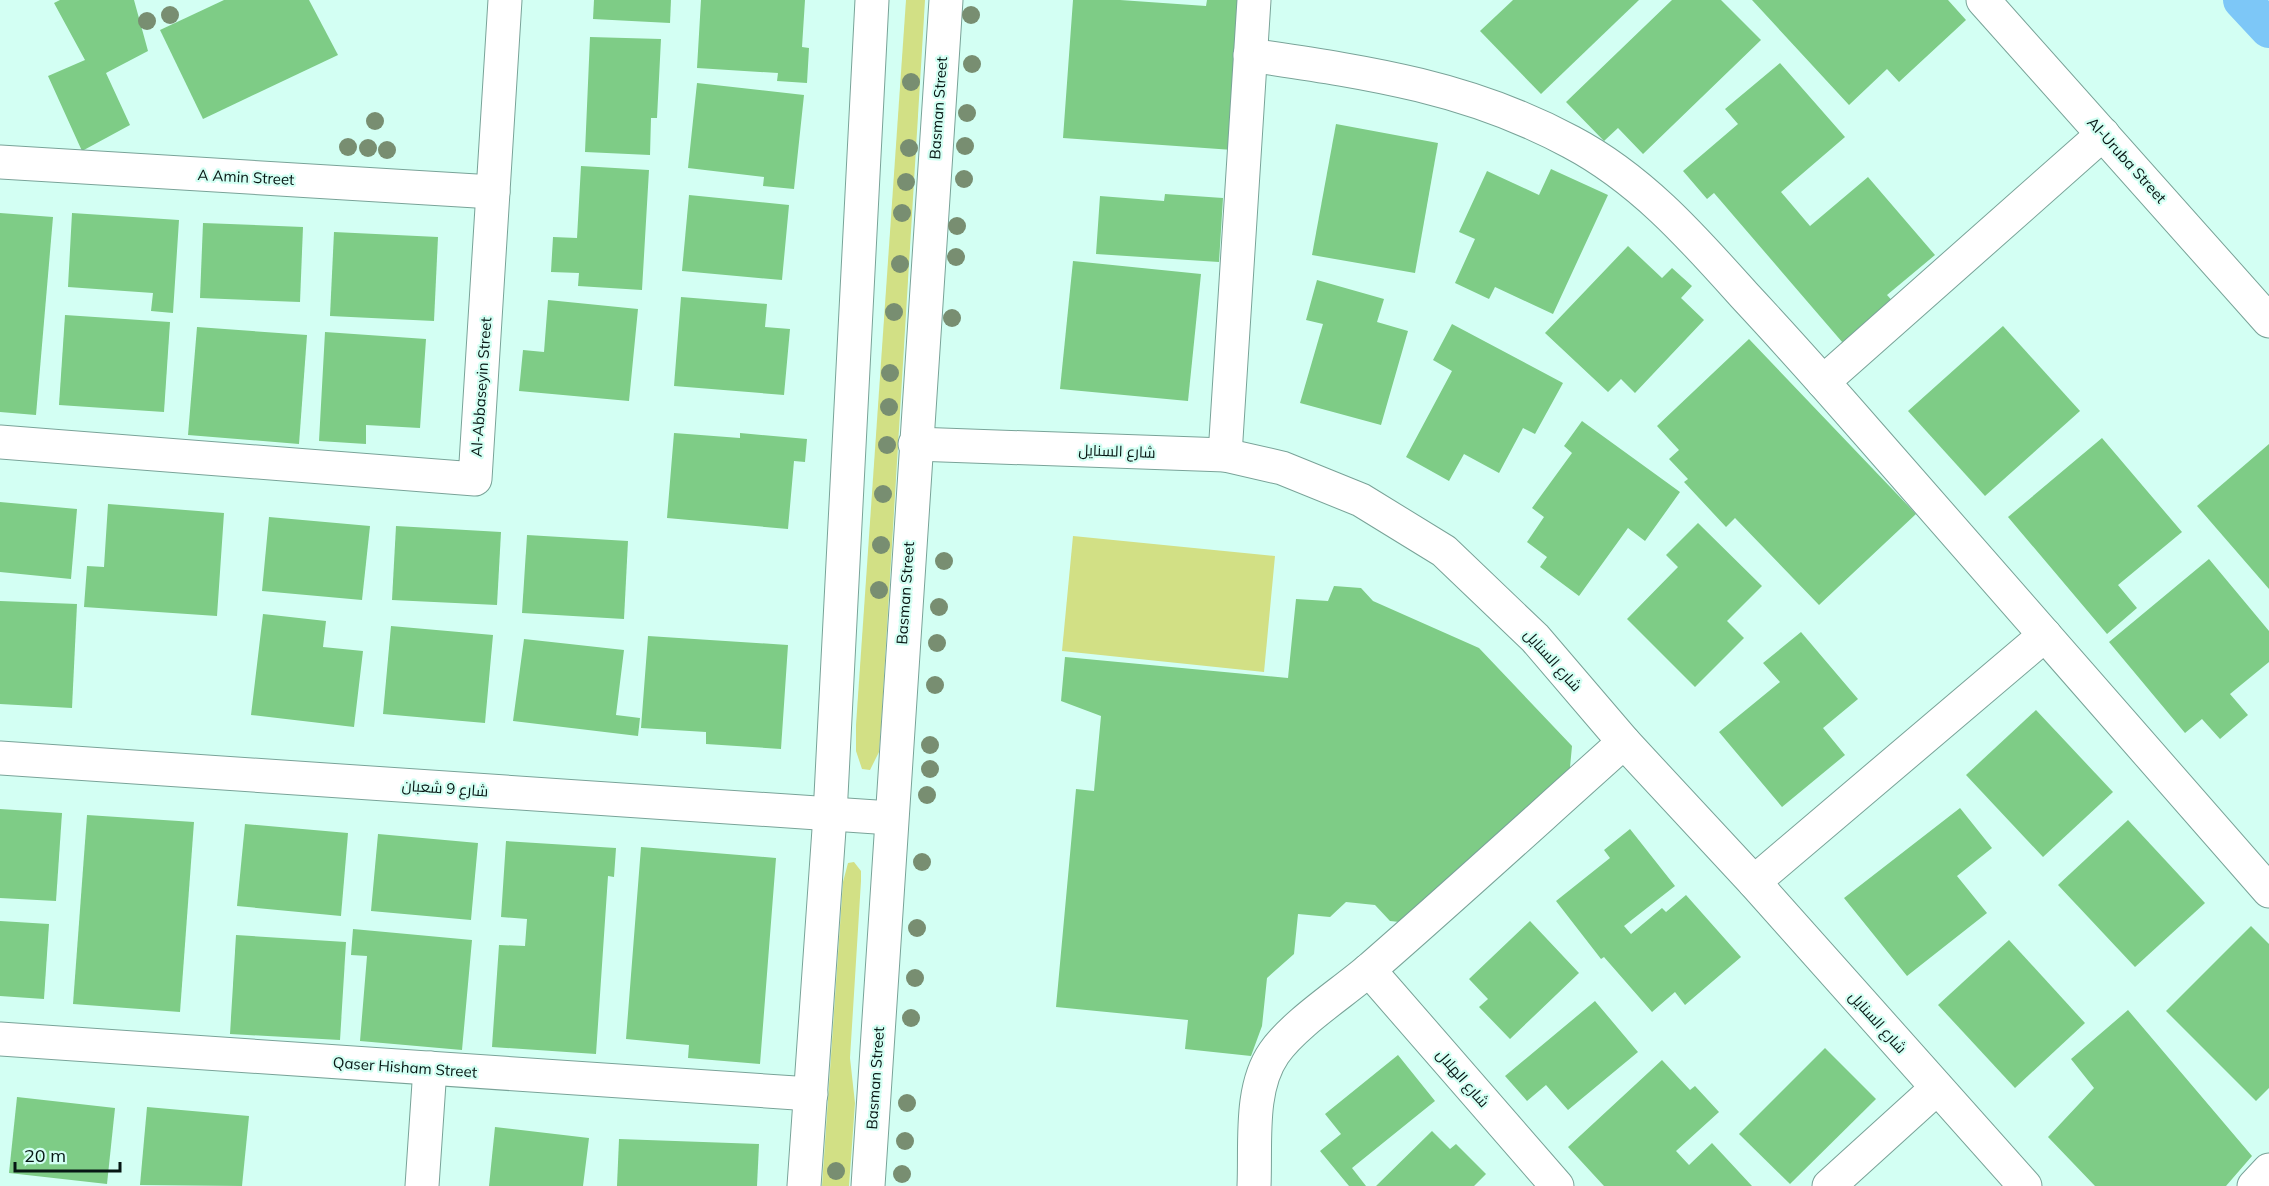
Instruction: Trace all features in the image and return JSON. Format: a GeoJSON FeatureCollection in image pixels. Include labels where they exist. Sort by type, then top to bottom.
{"type":"FeatureCollection","features":[{"type":"Feature","properties":{"kind":"street","name":"Al-Abbaseyin Street"},"geometry":{"type":"LineString","coordinates":[[0,442],[475,479],[505,0]]}},
{"type":"Feature","properties":{"kind":"street"},"geometry":{"type":"LineString","coordinates":[[804,1186],[830,815],[872,0]]}},
{"type":"Feature","properties":{"kind":"street","name":"Basman Street"},"geometry":{"type":"LineString","coordinates":[[868,1186],[946,0]]}},
{"type":"Feature","properties":{"kind":"street"},"geometry":{"type":"LineString","coordinates":[[1225,455],[1254,0]]}},
{"type":"Feature","properties":{"kind":"street","name":"Al-Uruba Street"},"geometry":{"type":"LineString","coordinates":[[1983,0],[2269,321]]}},
{"type":"Feature","properties":{"kind":"street"},"geometry":{"type":"LineString","coordinates":[[1250,55],[1384,75],[1455,94],[1518,116],[1574,143],[1630,178],[1689,234],[1824,382],[2269,891]]}},
{"type":"Feature","properties":{"kind":"street"},"geometry":{"type":"LineString","coordinates":[[1824,382],[2103,134]]}},
{"type":"Feature","properties":{"kind":"street","name":"A Amin Street"},"geometry":{"type":"LineString","coordinates":[[0,162],[493,192]]}},
{"type":"Feature","properties":{"kind":"street","name":"شارع السنايل"},"geometry":{"type":"LineString","coordinates":[[915,444],[1225,455],[1282,468],[1361,500],[1444,551],[1536,638],[1624,742],[1754,882],[2025,1186]]}},
{"type":"Feature","properties":{"kind":"street"},"geometry":{"type":"LineString","coordinates":[[1754,882],[2045,635]]}},
{"type":"Feature","properties":{"kind":"street"},"geometry":{"type":"LineString","coordinates":[[1254,1186],[1257,1103],[1262,1075],[1274,1053],[1287,1038],[1369,970],[1624,742]]}},
{"type":"Feature","properties":{"kind":"street","name":"شارع 9 شعبان"},"geometry":{"type":"LineString","coordinates":[[0,758],[891,818]]}},
{"type":"Feature","properties":{"kind":"street","name":"شارع الهلال"},"geometry":{"type":"LineString","coordinates":[[1369,970],[1557,1186]]}},
{"type":"Feature","properties":{"kind":"street","name":"Qaser Hisham Street"},"geometry":{"type":"LineString","coordinates":[[0,1039],[811,1094]]}},
{"type":"Feature","properties":{"kind":"street"},"geometry":{"type":"LineString","coordinates":[[422,1186],[430,1068]]}},
{"type":"Feature","properties":{"kind":"street"},"geometry":{"type":"LineString","coordinates":[[1829,1186],[1936,1088]]}},
{"type":"Feature","properties":{"kind":"street"},"geometry":{"type":"LineString","coordinates":[[2254,1186],[2269,1170]]}},
{"type":"Feature","properties":{"kind":"green space"},"geometry":{"type":"Polygon","coordinates":[[[906,0],[925,0],[881,726],[879,752],[870,770],[862,769],[856,751],[856,725],[906,0]]]}},
{"type":"Feature","properties":{"kind":"green space"},"geometry":{"type":"Polygon","coordinates":[[[1073,536],[1275,556],[1264,672],[1062,651],[1073,536]]]}},
{"type":"Feature","properties":{"kind":"green space"},"geometry":{"type":"Polygon","coordinates":[[[854,862],[861,871],[861,881],[850,1058],[855,1103],[849,1186],[822,1186],[843,882],[848,863],[854,862]]]}},
{"type":"Feature","properties":{"kind":"building"},"geometry":{"type":"Polygon","coordinates":[[[60,0],[134,0],[148,51],[106,73],[130,125],[82,151],[48,76],[85,60],[54,3],[60,0]]]}},
{"type":"Feature","properties":{"kind":"building"},"geometry":{"type":"Polygon","coordinates":[[[224,0],[309,0],[338,55],[203,119],[160,30],[224,0]]]}},
{"type":"Feature","properties":{"kind":"building"},"geometry":{"type":"Polygon","coordinates":[[[594,0],[671,0],[670,23],[593,19],[594,0]]]}},
{"type":"Feature","properties":{"kind":"building"},"geometry":{"type":"Polygon","coordinates":[[[701,0],[805,0],[802,47],[809,48],[807,83],[777,81],[778,73],[697,68],[701,0]]]}},
{"type":"Feature","properties":{"kind":"building"},"geometry":{"type":"Polygon","coordinates":[[[1073,0],[1120,0],[1206,6],[1207,0],[1244,0],[1233,150],[1063,138],[1073,0]]]}},
{"type":"Feature","properties":{"kind":"building"},"geometry":{"type":"Polygon","coordinates":[[[1513,0],[1639,0],[1541,94],[1480,31],[1513,0]]]}},
{"type":"Feature","properties":{"kind":"building"},"geometry":{"type":"Polygon","coordinates":[[[1672,0],[1721,0],[1761,40],[1643,154],[1618,128],[1604,141],[1566,102],[1672,0]]]}},
{"type":"Feature","properties":{"kind":"building"},"geometry":{"type":"Polygon","coordinates":[[[1752,0],[1948,0],[1966,20],[1899,82],[1887,69],[1849,105],[1752,0]]]}},
{"type":"Feature","properties":{"kind":"building"},"geometry":{"type":"Polygon","coordinates":[[[590,37],[661,39],[657,118],[651,118],[650,155],[585,152],[590,37]]]}},
{"type":"Feature","properties":{"kind":"building"},"geometry":{"type":"Polygon","coordinates":[[[1780,63],[1845,137],[1781,192],[1810,226],[1868,177],[1935,255],[1887,295],[1899,308],[1849,350],[1714,193],[1707,199],[1683,171],[1738,124],[1725,109],[1780,63]]]}},
{"type":"Feature","properties":{"kind":"building"},"geometry":{"type":"Polygon","coordinates":[[[697,83],[804,95],[794,189],[763,186],[764,177],[688,168],[697,83]]]}},
{"type":"Feature","properties":{"kind":"building"},"geometry":{"type":"Polygon","coordinates":[[[1336,124],[1438,143],[1415,273],[1312,255],[1336,124]]]}},
{"type":"Feature","properties":{"kind":"building"},"geometry":{"type":"Polygon","coordinates":[[[581,166],[649,170],[642,290],[578,286],[579,273],[551,272],[553,237],[577,238],[581,166]]]}},
{"type":"Feature","properties":{"kind":"building"},"geometry":{"type":"Polygon","coordinates":[[[1551,169],[1608,195],[1553,314],[1495,287],[1489,299],[1455,283],[1475,239],[1459,232],[1487,171],[1539,195],[1551,169]]]}},
{"type":"Feature","properties":{"kind":"building"},"geometry":{"type":"Polygon","coordinates":[[[1165,194],[1223,198],[1219,262],[1096,254],[1100,196],[1164,201],[1165,194]]]}},
{"type":"Feature","properties":{"kind":"building"},"geometry":{"type":"Polygon","coordinates":[[[689,195],[789,205],[782,280],[682,271],[689,195]]]}},
{"type":"Feature","properties":{"kind":"building"},"geometry":{"type":"Polygon","coordinates":[[[0,213],[53,217],[36,415],[0,412],[0,213]]]}},
{"type":"Feature","properties":{"kind":"building"},"geometry":{"type":"Polygon","coordinates":[[[72,213],[179,220],[173,313],[151,311],[153,293],[68,287],[72,213]]]}},
{"type":"Feature","properties":{"kind":"building"},"geometry":{"type":"Polygon","coordinates":[[[203,223],[303,227],[300,302],[200,298],[203,223]]]}},
{"type":"Feature","properties":{"kind":"building"},"geometry":{"type":"Polygon","coordinates":[[[334,232],[438,237],[434,321],[330,316],[334,232]]]}},
{"type":"Feature","properties":{"kind":"building"},"geometry":{"type":"Polygon","coordinates":[[[1628,246],[1662,278],[1672,268],[1692,286],[1681,298],[1704,320],[1635,393],[1621,379],[1608,392],[1545,333],[1628,246]]]}},
{"type":"Feature","properties":{"kind":"building"},"geometry":{"type":"Polygon","coordinates":[[[1073,261],[1201,274],[1188,401],[1060,389],[1073,261]]]}},
{"type":"Feature","properties":{"kind":"building"},"geometry":{"type":"Polygon","coordinates":[[[1317,280],[1384,299],[1377,322],[1408,331],[1381,425],[1300,403],[1323,324],[1306,320],[1317,280]]]}},
{"type":"Feature","properties":{"kind":"building"},"geometry":{"type":"Polygon","coordinates":[[[681,297],[767,304],[765,327],[790,329],[784,395],[674,386],[681,297]]]}},
{"type":"Feature","properties":{"kind":"building"},"geometry":{"type":"Polygon","coordinates":[[[548,300],[638,309],[629,401],[519,391],[523,350],[544,352],[548,300]]]}},
{"type":"Feature","properties":{"kind":"building"},"geometry":{"type":"Polygon","coordinates":[[[65,315],[170,322],[164,412],[59,405],[65,315]]]}},
{"type":"Feature","properties":{"kind":"building"},"geometry":{"type":"Polygon","coordinates":[[[1452,324],[1563,383],[1535,434],[1523,428],[1499,473],[1464,454],[1449,481],[1406,457],[1452,371],[1433,360],[1452,324]]]}},
{"type":"Feature","properties":{"kind":"building"},"geometry":{"type":"Polygon","coordinates":[[[2003,326],[2080,411],[1985,496],[1908,411],[2003,326]]]}},
{"type":"Feature","properties":{"kind":"building"},"geometry":{"type":"Polygon","coordinates":[[[197,327],[307,335],[299,444],[188,435],[197,327]]]}},
{"type":"Feature","properties":{"kind":"building"},"geometry":{"type":"Polygon","coordinates":[[[325,332],[426,339],[420,428],[366,425],[366,444],[319,441],[325,332]]]}},
{"type":"Feature","properties":{"kind":"building"},"geometry":{"type":"Polygon","coordinates":[[[1749,339],[1916,514],[1819,605],[1735,518],[1726,527],[1684,482],[1688,479],[1669,459],[1679,450],[1657,426],[1749,339]]]}},
{"type":"Feature","properties":{"kind":"building"},"geometry":{"type":"Polygon","coordinates":[[[1582,421],[1680,492],[1645,541],[1628,528],[1579,596],[1540,567],[1547,557],[1527,542],[1544,517],[1532,508],[1572,453],[1564,446],[1582,421]]]}},
{"type":"Feature","properties":{"kind":"building"},"geometry":{"type":"Polygon","coordinates":[[[674,433],[740,438],[740,433],[807,439],[805,462],[794,461],[788,529],[667,518],[674,433]]]}},
{"type":"Feature","properties":{"kind":"building"},"geometry":{"type":"Polygon","coordinates":[[[2102,438],[2182,532],[2118,585],[2137,608],[2107,634],[2008,517],[2102,438]]]}},
{"type":"Feature","properties":{"kind":"building"},"geometry":{"type":"Polygon","coordinates":[[[2269,444],[2269,589],[2197,506],[2269,444]]]}},
{"type":"Feature","properties":{"kind":"building"},"geometry":{"type":"Polygon","coordinates":[[[0,502],[77,509],[71,579],[0,572],[0,502]]]}},
{"type":"Feature","properties":{"kind":"building"},"geometry":{"type":"Polygon","coordinates":[[[108,504],[224,513],[217,616],[84,607],[87,566],[104,567],[108,504]]]}},
{"type":"Feature","properties":{"kind":"building"},"geometry":{"type":"Polygon","coordinates":[[[269,517],[370,526],[362,600],[262,591],[269,517]]]}},
{"type":"Feature","properties":{"kind":"building"},"geometry":{"type":"Polygon","coordinates":[[[1698,523],[1762,586],[1727,621],[1744,638],[1695,687],[1627,619],[1678,567],[1666,555],[1698,523]]]}},
{"type":"Feature","properties":{"kind":"building"},"geometry":{"type":"Polygon","coordinates":[[[396,526],[501,532],[497,605],[392,600],[396,526]]]}},
{"type":"Feature","properties":{"kind":"building"},"geometry":{"type":"Polygon","coordinates":[[[527,535],[628,541],[624,619],[522,613],[527,535]]]}},
{"type":"Feature","properties":{"kind":"building"},"geometry":{"type":"Polygon","coordinates":[[[2209,559],[2269,631],[2269,662],[2230,694],[2248,715],[2220,739],[2202,719],[2185,733],[2109,642],[2209,559]]]}},
{"type":"Feature","properties":{"kind":"building"},"geometry":{"type":"Polygon","coordinates":[[[1334,586],[1361,588],[1373,601],[1479,648],[1572,746],[1568,789],[1419,924],[1390,921],[1375,905],[1346,902],[1330,917],[1298,914],[1294,954],[1267,978],[1262,1026],[1251,1056],[1185,1049],[1188,1020],[1056,1007],[1076,789],[1094,791],[1101,716],[1061,701],[1065,657],[1288,678],[1296,599],[1328,601],[1334,586]]]}},
{"type":"Feature","properties":{"kind":"building"},"geometry":{"type":"Polygon","coordinates":[[[0,601],[77,604],[72,708],[0,704],[0,601]]]}},
{"type":"Feature","properties":{"kind":"building"},"geometry":{"type":"Polygon","coordinates":[[[263,614],[326,621],[323,647],[363,651],[354,727],[251,715],[263,614]]]}},
{"type":"Feature","properties":{"kind":"building"},"geometry":{"type":"Polygon","coordinates":[[[391,626],[493,635],[485,723],[383,714],[391,626]]]}},
{"type":"Feature","properties":{"kind":"building"},"geometry":{"type":"Polygon","coordinates":[[[1801,632],[1858,699],[1823,728],[1845,755],[1782,807],[1719,732],[1780,682],[1763,663],[1801,632]]]}},
{"type":"Feature","properties":{"kind":"building"},"geometry":{"type":"Polygon","coordinates":[[[648,636],[788,645],[781,749],[706,744],[706,732],[641,728],[648,636]]]}},
{"type":"Feature","properties":{"kind":"building"},"geometry":{"type":"Polygon","coordinates":[[[524,639],[624,650],[616,715],[640,718],[638,736],[513,721],[524,639]]]}},
{"type":"Feature","properties":{"kind":"building"},"geometry":{"type":"Polygon","coordinates":[[[2036,710],[2113,792],[2043,857],[1966,775],[2036,710]]]}},
{"type":"Feature","properties":{"kind":"building"},"geometry":{"type":"Polygon","coordinates":[[[1960,808],[1992,848],[1957,876],[1987,913],[1907,976],[1844,898],[1960,808]]]}},
{"type":"Feature","properties":{"kind":"building"},"geometry":{"type":"Polygon","coordinates":[[[0,809],[62,813],[56,901],[0,898],[0,809]]]}},
{"type":"Feature","properties":{"kind":"building"},"geometry":{"type":"Polygon","coordinates":[[[87,815],[194,822],[180,1012],[73,1004],[87,815]]]}},
{"type":"Feature","properties":{"kind":"building"},"geometry":{"type":"Polygon","coordinates":[[[2128,820],[2205,903],[2135,967],[2058,885],[2128,820]]]}},
{"type":"Feature","properties":{"kind":"building"},"geometry":{"type":"Polygon","coordinates":[[[245,824],[348,833],[341,916],[237,906],[245,824]]]}},
{"type":"Feature","properties":{"kind":"building"},"geometry":{"type":"Polygon","coordinates":[[[1630,829],[1675,886],[1624,926],[1631,934],[1662,908],[1666,912],[1686,895],[1741,957],[1685,1005],[1675,992],[1652,1012],[1604,957],[1601,959],[1556,901],[1610,858],[1604,850],[1630,829]]]}},
{"type":"Feature","properties":{"kind":"building"},"geometry":{"type":"Polygon","coordinates":[[[378,834],[478,843],[471,920],[371,911],[378,834]]]}},
{"type":"Feature","properties":{"kind":"building"},"geometry":{"type":"Polygon","coordinates":[[[506,841],[616,848],[614,877],[608,876],[596,1054],[492,1047],[499,945],[525,946],[527,919],[501,917],[506,841]]]}},
{"type":"Feature","properties":{"kind":"building"},"geometry":{"type":"Polygon","coordinates":[[[641,847],[776,858],[760,1064],[688,1058],[689,1045],[626,1039],[641,847]]]}},
{"type":"Feature","properties":{"kind":"building"},"geometry":{"type":"Polygon","coordinates":[[[0,921],[49,924],[44,999],[0,996],[0,921]]]}},
{"type":"Feature","properties":{"kind":"building"},"geometry":{"type":"Polygon","coordinates":[[[1530,921],[1579,973],[1510,1039],[1479,1007],[1488,999],[1469,979],[1530,921]]]}},
{"type":"Feature","properties":{"kind":"building"},"geometry":{"type":"Polygon","coordinates":[[[2251,926],[2269,944],[2269,1088],[2256,1101],[2166,1011],[2251,926]]]}},
{"type":"Feature","properties":{"kind":"building"},"geometry":{"type":"Polygon","coordinates":[[[353,929],[472,940],[462,1050],[360,1041],[367,956],[351,955],[353,929]]]}},
{"type":"Feature","properties":{"kind":"building"},"geometry":{"type":"Polygon","coordinates":[[[236,935],[346,942],[340,1040],[230,1034],[236,935]]]}},
{"type":"Feature","properties":{"kind":"building"},"geometry":{"type":"Polygon","coordinates":[[[2009,940],[2085,1023],[2015,1088],[1938,1005],[2009,940]]]}},
{"type":"Feature","properties":{"kind":"building"},"geometry":{"type":"Polygon","coordinates":[[[1595,1001],[1638,1052],[1568,1110],[1546,1085],[1527,1101],[1505,1076],[1595,1001]]]}},
{"type":"Feature","properties":{"kind":"building"},"geometry":{"type":"Polygon","coordinates":[[[2128,1010],[2252,1156],[2226,1186],[2095,1186],[2048,1137],[2094,1088],[2071,1059],[2128,1010]]]}},
{"type":"Feature","properties":{"kind":"building"},"geometry":{"type":"Polygon","coordinates":[[[1825,1048],[1876,1099],[1790,1184],[1739,1134],[1825,1048]]]}},
{"type":"Feature","properties":{"kind":"building"},"geometry":{"type":"Polygon","coordinates":[[[1398,1055],[1435,1101],[1352,1168],[1366,1186],[1349,1186],[1320,1151],[1341,1134],[1325,1114],[1398,1055]]]}},
{"type":"Feature","properties":{"kind":"building"},"geometry":{"type":"Polygon","coordinates":[[[1662,1060],[1690,1090],[1695,1086],[1719,1112],[1676,1151],[1689,1165],[1712,1143],[1752,1186],[1604,1186],[1568,1147],[1662,1060]]]}},
{"type":"Feature","properties":{"kind":"building"},"geometry":{"type":"Polygon","coordinates":[[[17,1097],[115,1108],[107,1184],[9,1173],[17,1097]]]}},
{"type":"Feature","properties":{"kind":"building"},"geometry":{"type":"Polygon","coordinates":[[[147,1107],[249,1116],[242,1186],[140,1185],[147,1107]]]}},
{"type":"Feature","properties":{"kind":"building"},"geometry":{"type":"Polygon","coordinates":[[[495,1127],[589,1138],[583,1186],[489,1186],[495,1127]]]}},
{"type":"Feature","properties":{"kind":"building"},"geometry":{"type":"Polygon","coordinates":[[[1432,1131],[1450,1149],[1456,1144],[1486,1174],[1474,1186],[1376,1186],[1432,1131]]]}},
{"type":"Feature","properties":{"kind":"building"},"geometry":{"type":"Polygon","coordinates":[[[619,1139],[759,1144],[757,1186],[617,1186],[619,1139]]]}},
{"type":"Feature","properties":{"kind":"waterway"},"geometry":{"type":"LineString","coordinates":[[2242,0],[2269,29]]}}]}
